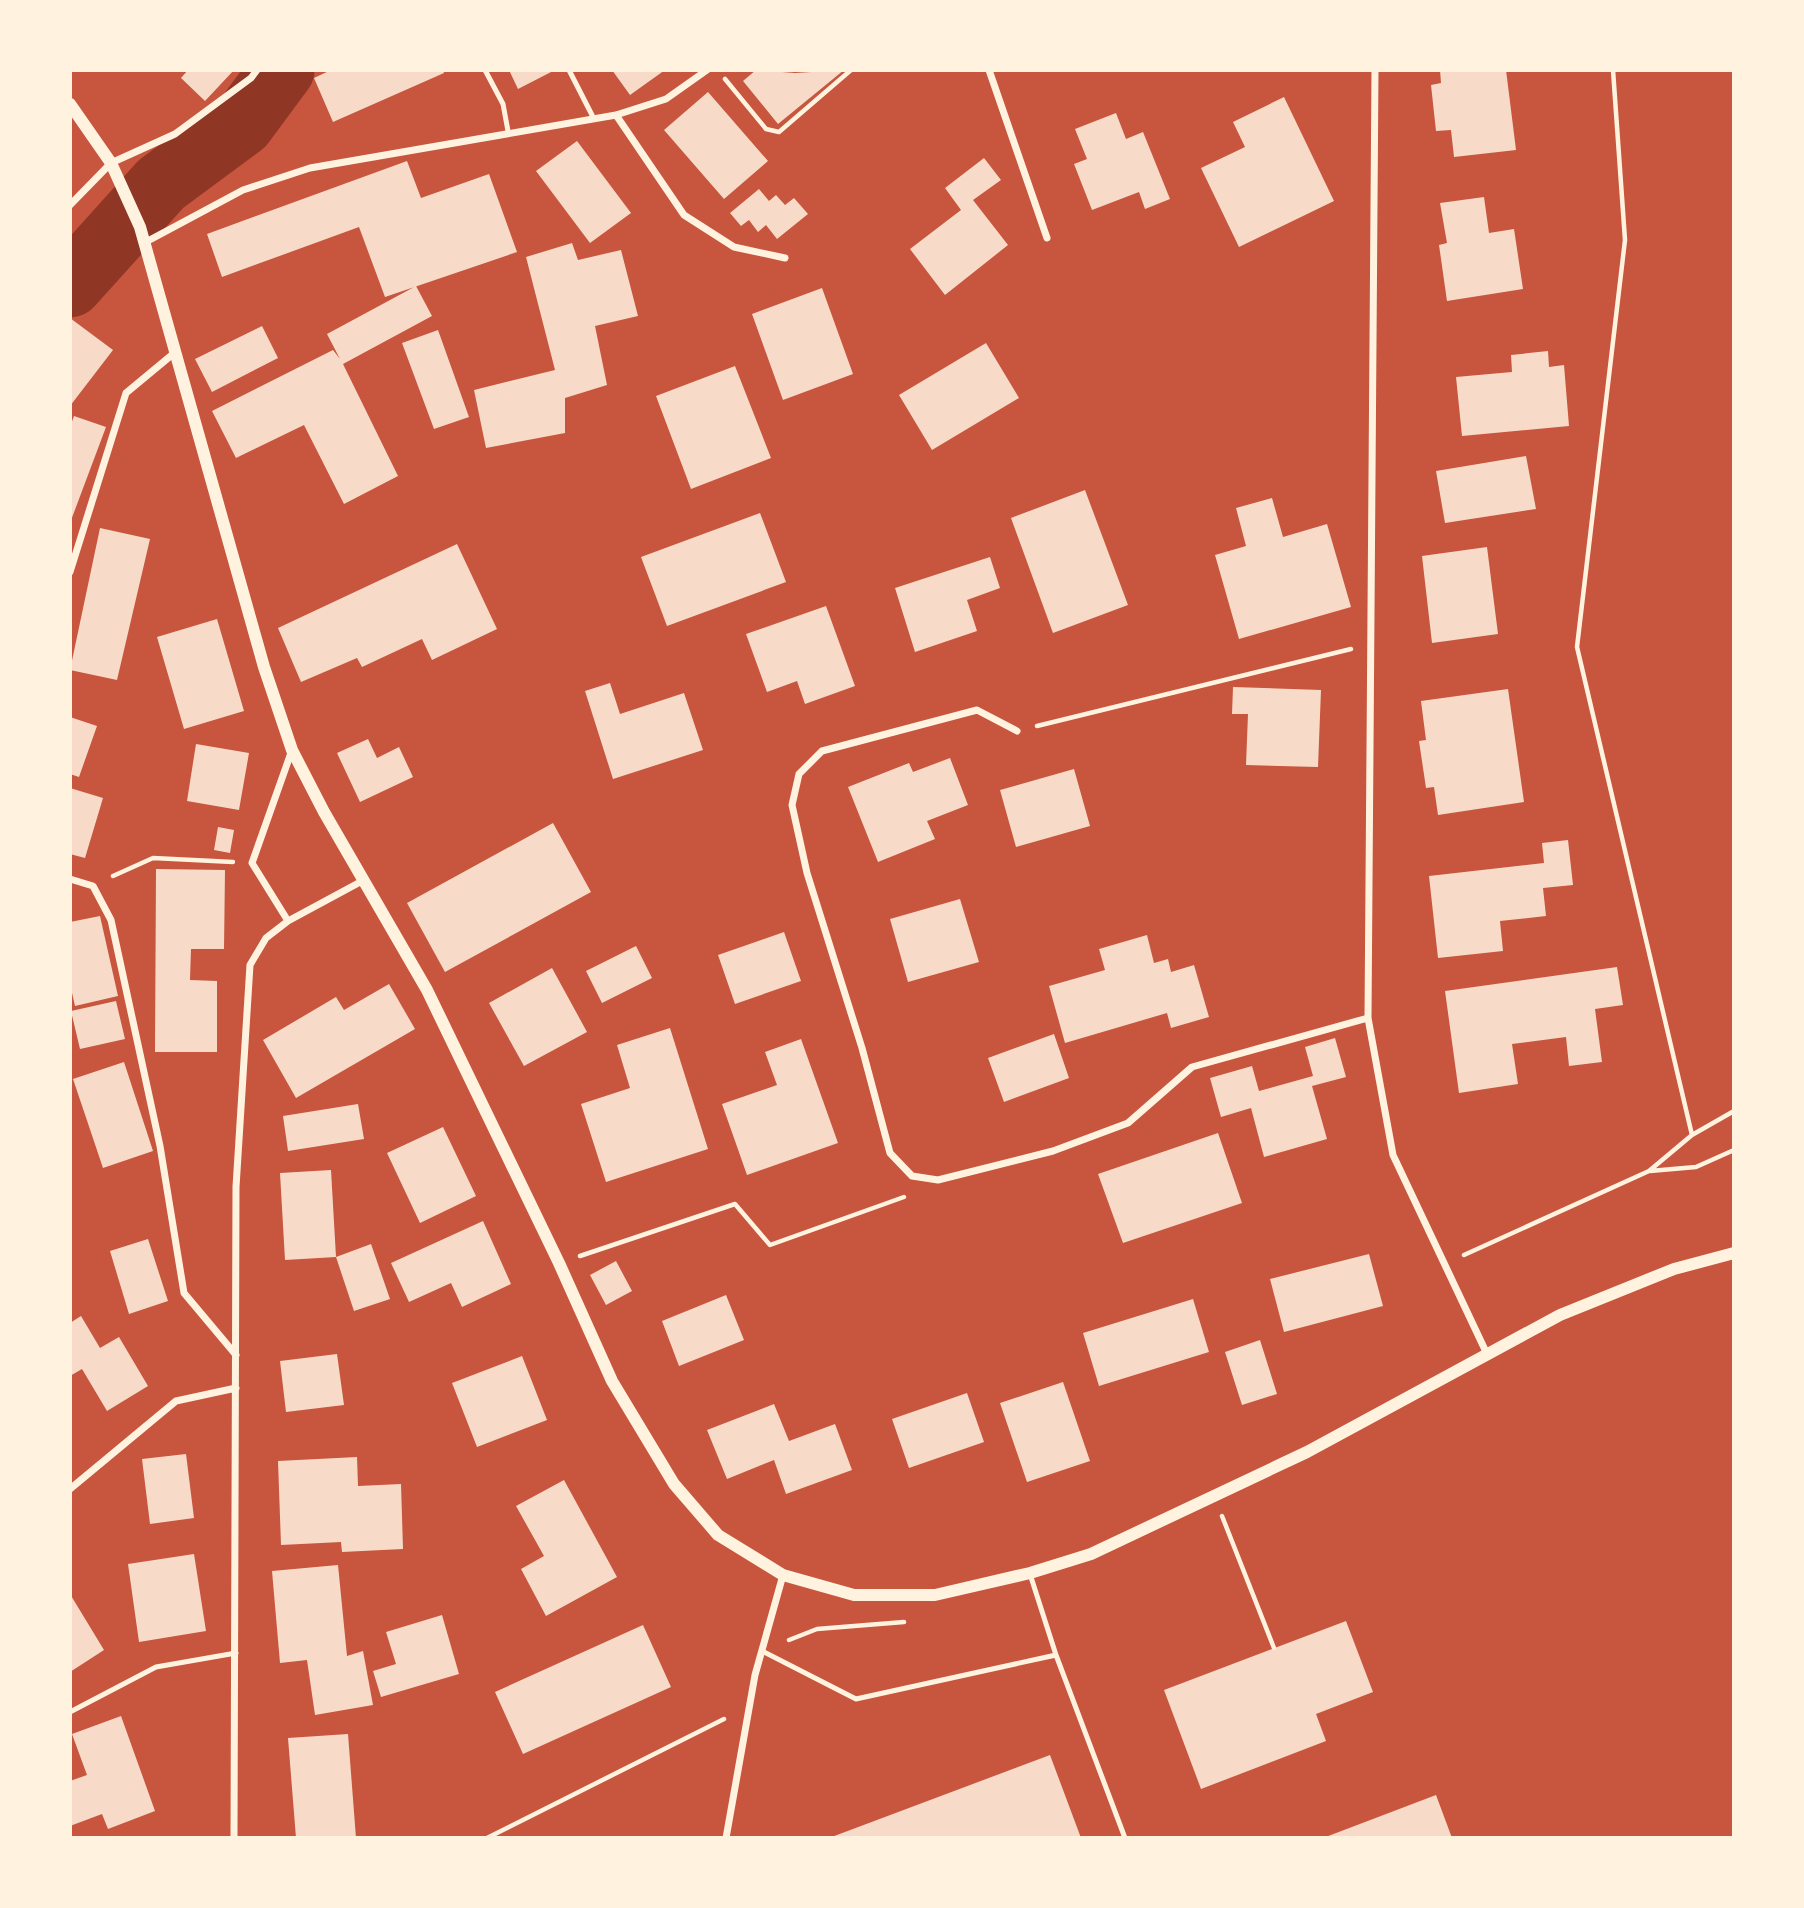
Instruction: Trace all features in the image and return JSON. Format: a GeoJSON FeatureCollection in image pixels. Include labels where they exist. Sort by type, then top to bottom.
{"type":"FeatureCollection","features":[{"type":"Feature","properties":{"kind":"street"},"geometry":{"type":"LineString","coordinates":[[70,205],[111,163],[175,134],[251,78],[257,70]]}},
{"type":"Feature","properties":{"kind":"street"},"geometry":{"type":"LineString","coordinates":[[144,243],[243,190],[310,168],[508,131],[616,115],[666,99],[708,70]]}},
{"type":"Feature","properties":{"kind":"street"},"geometry":{"type":"LineString","coordinates":[[989,70],[1047,238]]}},
{"type":"Feature","properties":{"kind":"street"},"geometry":{"type":"LineString","coordinates":[[1375,70],[1368,1018],[1393,1155],[1487,1354]]}},
{"type":"Feature","properties":{"kind":"street"},"geometry":{"type":"LineString","coordinates":[[70,104],[111,163],[140,227],[173,354],[264,667],[292,750],[427,990],[559,1263],[612,1381],[674,1484],[718,1535],[783,1574],[854,1594],[935,1595],[1030,1573],[1091,1553],[1307,1452],[1560,1315],[1674,1269],[1734,1253]]}},
{"type":"Feature","properties":{"kind":"street"},"geometry":{"type":"LineString","coordinates":[[616,115],[684,215],[734,247],[785,258]]}},
{"type":"Feature","properties":{"kind":"street"},"geometry":{"type":"LineString","coordinates":[[70,572],[126,393],[173,354]]}},
{"type":"Feature","properties":{"kind":"street"},"geometry":{"type":"LineString","coordinates":[[1017,731],[976,710],[822,751],[799,774],[792,805],[807,873],[862,1048],[890,1153],[912,1176],[938,1180],[1053,1150],[1128,1123],[1192,1067],[1368,1018]]}},
{"type":"Feature","properties":{"kind":"street"},"geometry":{"type":"LineString","coordinates":[[288,921],[252,863],[292,750]]}},
{"type":"Feature","properties":{"kind":"street"},"geometry":{"type":"LineString","coordinates":[[70,879],[93,886],[111,920],[160,1146],[184,1293],[236,1355]]}},
{"type":"Feature","properties":{"kind":"street"},"geometry":{"type":"LineString","coordinates":[[234,1838],[236,1187],[250,965],[266,938],[288,921],[365,880]]}},
{"type":"Feature","properties":{"kind":"street"},"geometry":{"type":"LineString","coordinates":[[70,1489],[176,1401],[236,1388]]}},
{"type":"Feature","properties":{"kind":"street"},"geometry":{"type":"LineString","coordinates":[[726,1838],[746,1717],[783,1574]]}},
{"type":"Feature","properties":{"kind":"lane"},"geometry":{"type":"LineString","coordinates":[[485,70],[503,104],[508,131]]}},
{"type":"Feature","properties":{"kind":"lane"},"geometry":{"type":"LineString","coordinates":[[569,70],[593,117]]}},
{"type":"Feature","properties":{"kind":"lane"},"geometry":{"type":"LineString","coordinates":[[1030,1573],[1056,1656],[1125,1838]]}},
{"type":"Feature","properties":{"kind":"lane"},"geometry":{"type":"LineString","coordinates":[[762,1651],[856,1699],[1056,1656]]}},
{"type":"Feature","properties":{"kind":"lane"},"geometry":{"type":"LineString","coordinates":[[70,1712],[156,1667],[236,1653]]}},
{"type":"Feature","properties":{"kind":"path"},"geometry":{"type":"LineString","coordinates":[[717,70],[766,129],[779,132],[852,70]]}},
{"type":"Feature","properties":{"kind":"path"},"geometry":{"type":"LineString","coordinates":[[1614,70],[1625,240],[1577,647],[1692,1135]]}},
{"type":"Feature","properties":{"kind":"path"},"geometry":{"type":"LineString","coordinates":[[1017,731],[1369,645]]}},
{"type":"Feature","properties":{"kind":"path"},"geometry":{"type":"LineString","coordinates":[[93,886],[153,858],[252,863]]}},
{"type":"Feature","properties":{"kind":"path"},"geometry":{"type":"LineString","coordinates":[[1444,1264],[1649,1171],[1692,1135],[1734,1111]]}},
{"type":"Feature","properties":{"kind":"path"},"geometry":{"type":"LineString","coordinates":[[1649,1171],[1696,1167],[1734,1150]]}},
{"type":"Feature","properties":{"kind":"path"},"geometry":{"type":"LineString","coordinates":[[559,1263],[735,1204],[770,1245],[912,1194],[938,1180]]}},
{"type":"Feature","properties":{"kind":"path"},"geometry":{"type":"LineString","coordinates":[[1220,1512],[1274,1648]]}},
{"type":"Feature","properties":{"kind":"path"},"geometry":{"type":"LineString","coordinates":[[487,1838],[500,1835],[726,1718],[746,1717]]}},
{"type":"Feature","properties":{"kind":"building"},"geometry":{"type":"Polygon","coordinates":[[[188,70],[234,70],[205,101],[181,78],[188,70]]]}},
{"type":"Feature","properties":{"kind":"building"},"geometry":{"type":"Polygon","coordinates":[[[331,70],[443,70],[444,73],[333,122],[314,78],[331,70]]]}},
{"type":"Feature","properties":{"kind":"building"},"geometry":{"type":"Polygon","coordinates":[[[509,70],[555,70],[518,89],[509,70]]]}},
{"type":"Feature","properties":{"kind":"building"},"geometry":{"type":"Polygon","coordinates":[[[612,70],[665,70],[630,95],[612,70]]]}},
{"type":"Feature","properties":{"kind":"building"},"geometry":{"type":"Polygon","coordinates":[[[756,70],[795,73],[844,70],[778,124],[743,81],[756,70]]]}},
{"type":"Feature","properties":{"kind":"building"},"geometry":{"type":"Polygon","coordinates":[[[1440,70],[1506,70],[1516,150],[1454,157],[1451,130],[1436,131],[1431,85],[1441,83],[1440,70]]]}},
{"type":"Feature","properties":{"kind":"building"},"geometry":{"type":"Polygon","coordinates":[[[708,92],[768,161],[724,199],[664,130],[708,92]]]}},
{"type":"Feature","properties":{"kind":"building"},"geometry":{"type":"Polygon","coordinates":[[[1284,97],[1334,201],[1239,247],[1201,168],[1245,147],[1233,122],[1284,97]]]}},
{"type":"Feature","properties":{"kind":"building"},"geometry":{"type":"Polygon","coordinates":[[[1116,113],[1126,139],[1143,132],[1170,199],[1145,209],[1139,192],[1092,210],[1074,164],[1087,159],[1075,129],[1116,113]]]}},
{"type":"Feature","properties":{"kind":"building"},"geometry":{"type":"Polygon","coordinates":[[[577,141],[631,213],[590,243],[536,171],[577,141]]]}},
{"type":"Feature","properties":{"kind":"building"},"geometry":{"type":"Polygon","coordinates":[[[984,158],[1001,180],[973,200],[1008,245],[945,295],[910,249],[961,210],[945,188],[984,158]]]}},
{"type":"Feature","properties":{"kind":"building"},"geometry":{"type":"Polygon","coordinates":[[[407,161],[421,198],[489,174],[517,252],[385,297],[359,227],[222,277],[207,234],[407,161]]]}},
{"type":"Feature","properties":{"kind":"building"},"geometry":{"type":"Polygon","coordinates":[[[759,189],[769,201],[776,195],[785,205],[794,198],[808,214],[777,239],[766,225],[758,232],[749,220],[741,226],[730,213],[759,189]]]}},
{"type":"Feature","properties":{"kind":"building"},"geometry":{"type":"Polygon","coordinates":[[[1484,197],[1489,233],[1514,229],[1523,289],[1447,301],[1439,245],[1447,243],[1440,203],[1484,197]]]}},
{"type":"Feature","properties":{"kind":"building"},"geometry":{"type":"Polygon","coordinates":[[[572,243],[578,260],[621,250],[638,316],[595,326],[607,385],[565,398],[565,433],[486,448],[474,390],[555,370],[526,257],[572,243]]]}},
{"type":"Feature","properties":{"kind":"building"},"geometry":{"type":"Polygon","coordinates":[[[416,286],[432,316],[343,364],[398,476],[344,504],[304,425],[236,458],[212,411],[333,350],[340,359],[327,334],[416,286]]]}},
{"type":"Feature","properties":{"kind":"building"},"geometry":{"type":"Polygon","coordinates":[[[822,288],[853,374],[783,400],[752,314],[822,288]]]}},
{"type":"Feature","properties":{"kind":"building"},"geometry":{"type":"Polygon","coordinates":[[[70,318],[113,350],[70,406],[70,318]]]}},
{"type":"Feature","properties":{"kind":"building"},"geometry":{"type":"Polygon","coordinates":[[[262,326],[278,358],[212,392],[195,359],[262,326]]]}},
{"type":"Feature","properties":{"kind":"building"},"geometry":{"type":"Polygon","coordinates":[[[438,330],[469,417],[434,429],[402,343],[438,330]]]}},
{"type":"Feature","properties":{"kind":"building"},"geometry":{"type":"Polygon","coordinates":[[[986,343],[1019,398],[932,450],[899,395],[986,343]]]}},
{"type":"Feature","properties":{"kind":"building"},"geometry":{"type":"Polygon","coordinates":[[[1548,351],[1549,367],[1564,365],[1569,426],[1462,436],[1456,377],[1512,372],[1511,355],[1548,351]]]}},
{"type":"Feature","properties":{"kind":"building"},"geometry":{"type":"Polygon","coordinates":[[[735,366],[771,458],[691,489],[656,396],[735,366]]]}},
{"type":"Feature","properties":{"kind":"building"},"geometry":{"type":"Polygon","coordinates":[[[74,416],[106,427],[70,523],[70,427],[74,416]]]}},
{"type":"Feature","properties":{"kind":"building"},"geometry":{"type":"Polygon","coordinates":[[[1526,456],[1536,509],[1445,523],[1436,471],[1526,456]]]}},
{"type":"Feature","properties":{"kind":"building"},"geometry":{"type":"Polygon","coordinates":[[[1085,490],[1128,605],[1053,633],[1011,518],[1085,490]]]}},
{"type":"Feature","properties":{"kind":"building"},"geometry":{"type":"Polygon","coordinates":[[[1272,498],[1283,537],[1327,524],[1351,607],[1239,639],[1215,555],[1246,546],[1236,508],[1272,498]]]}},
{"type":"Feature","properties":{"kind":"building"},"geometry":{"type":"Polygon","coordinates":[[[760,513],[786,582],[667,626],[641,557],[760,513]]]}},
{"type":"Feature","properties":{"kind":"building"},"geometry":{"type":"Polygon","coordinates":[[[100,528],[150,539],[117,680],[70,670],[100,528]]]}},
{"type":"Feature","properties":{"kind":"building"},"geometry":{"type":"Polygon","coordinates":[[[457,544],[497,629],[432,660],[422,639],[362,667],[357,658],[301,682],[278,628],[457,544]]]}},
{"type":"Feature","properties":{"kind":"building"},"geometry":{"type":"Polygon","coordinates":[[[1487,547],[1498,634],[1432,643],[1422,556],[1487,547]]]}},
{"type":"Feature","properties":{"kind":"building"},"geometry":{"type":"Polygon","coordinates":[[[990,557],[1000,588],[967,600],[977,631],[915,652],[895,588],[990,557]]]}},
{"type":"Feature","properties":{"kind":"building"},"geometry":{"type":"Polygon","coordinates":[[[826,606],[855,686],[805,704],[797,681],[767,692],[746,634],[826,606]]]}},
{"type":"Feature","properties":{"kind":"building"},"geometry":{"type":"Polygon","coordinates":[[[217,619],[244,711],[184,729],[157,637],[217,619]]]}},
{"type":"Feature","properties":{"kind":"building"},"geometry":{"type":"Polygon","coordinates":[[[610,683],[620,714],[684,693],[703,750],[613,779],[585,691],[610,683]]]}},
{"type":"Feature","properties":{"kind":"building"},"geometry":{"type":"Polygon","coordinates":[[[1233,687],[1321,690],[1318,767],[1246,765],[1248,714],[1232,714],[1233,687]]]}},
{"type":"Feature","properties":{"kind":"building"},"geometry":{"type":"Polygon","coordinates":[[[1508,689],[1524,802],[1438,815],[1434,787],[1426,788],[1419,741],[1426,740],[1421,701],[1508,689]]]}},
{"type":"Feature","properties":{"kind":"building"},"geometry":{"type":"Polygon","coordinates":[[[70,717],[97,726],[79,777],[70,774],[70,717]]]}},
{"type":"Feature","properties":{"kind":"building"},"geometry":{"type":"Polygon","coordinates":[[[368,739],[377,758],[399,747],[413,777],[360,802],[337,753],[368,739]]]}},
{"type":"Feature","properties":{"kind":"building"},"geometry":{"type":"Polygon","coordinates":[[[196,744],[249,753],[239,810],[187,801],[196,744]]]}},
{"type":"Feature","properties":{"kind":"building"},"geometry":{"type":"Polygon","coordinates":[[[950,758],[968,805],[927,821],[935,839],[878,862],[848,787],[909,763],[913,772],[950,758]]]}},
{"type":"Feature","properties":{"kind":"building"},"geometry":{"type":"Polygon","coordinates":[[[1074,769],[1090,826],[1016,847],[1000,790],[1074,769]]]}},
{"type":"Feature","properties":{"kind":"building"},"geometry":{"type":"Polygon","coordinates":[[[70,788],[103,798],[85,858],[70,854],[70,788]]]}},
{"type":"Feature","properties":{"kind":"building"},"geometry":{"type":"Polygon","coordinates":[[[553,823],[591,892],[445,972],[407,903],[553,823]]]}},
{"type":"Feature","properties":{"kind":"building"},"geometry":{"type":"Polygon","coordinates":[[[218,827],[234,830],[230,853],[214,850],[218,827]]]}},
{"type":"Feature","properties":{"kind":"building"},"geometry":{"type":"Polygon","coordinates":[[[1568,840],[1573,885],[1543,888],[1546,916],[1500,921],[1503,951],[1438,958],[1429,876],[1544,863],[1542,843],[1568,840]]]}},
{"type":"Feature","properties":{"kind":"building"},"geometry":{"type":"Polygon","coordinates":[[[156,869],[225,870],[224,949],[191,949],[190,980],[217,981],[217,1052],[155,1052],[156,869]]]}},
{"type":"Feature","properties":{"kind":"building"},"geometry":{"type":"Polygon","coordinates":[[[960,899],[979,962],[908,982],[890,919],[960,899]]]}},
{"type":"Feature","properties":{"kind":"building"},"geometry":{"type":"Polygon","coordinates":[[[100,916],[118,996],[75,1006],[70,984],[70,922],[100,916]]]}},
{"type":"Feature","properties":{"kind":"building"},"geometry":{"type":"Polygon","coordinates":[[[784,932],[801,981],[735,1004],[718,955],[784,932]]]}},
{"type":"Feature","properties":{"kind":"building"},"geometry":{"type":"Polygon","coordinates":[[[1147,935],[1154,963],[1168,959],[1171,972],[1194,965],[1209,1017],[1171,1028],[1167,1013],[1065,1043],[1049,986],[1105,970],[1099,949],[1147,935]]]}},
{"type":"Feature","properties":{"kind":"building"},"geometry":{"type":"Polygon","coordinates":[[[636,946],[652,978],[602,1003],[586,971],[636,946]]]}},
{"type":"Feature","properties":{"kind":"building"},"geometry":{"type":"Polygon","coordinates":[[[1617,967],[1623,1005],[1595,1009],[1602,1062],[1569,1066],[1566,1037],[1512,1044],[1518,1084],[1459,1093],[1445,991],[1617,967]]]}},
{"type":"Feature","properties":{"kind":"building"},"geometry":{"type":"Polygon","coordinates":[[[552,968],[587,1032],[524,1066],[489,1003],[552,968]]]}},
{"type":"Feature","properties":{"kind":"building"},"geometry":{"type":"Polygon","coordinates":[[[389,984],[415,1029],[296,1098],[263,1040],[336,997],[344,1010],[389,984]]]}},
{"type":"Feature","properties":{"kind":"building"},"geometry":{"type":"Polygon","coordinates":[[[116,1001],[125,1039],[80,1049],[71,1011],[116,1001]]]}},
{"type":"Feature","properties":{"kind":"building"},"geometry":{"type":"Polygon","coordinates":[[[670,1028],[708,1149],[606,1182],[581,1104],[630,1088],[617,1045],[670,1028]]]}},
{"type":"Feature","properties":{"kind":"building"},"geometry":{"type":"Polygon","coordinates":[[[1054,1034],[1069,1078],[1004,1102],[988,1058],[1054,1034]]]}},
{"type":"Feature","properties":{"kind":"building"},"geometry":{"type":"Polygon","coordinates":[[[1335,1038],[1346,1077],[1312,1086],[1327,1139],[1264,1157],[1251,1108],[1221,1117],[1210,1078],[1252,1066],[1259,1091],[1313,1076],[1305,1047],[1335,1038]]]}},
{"type":"Feature","properties":{"kind":"building"},"geometry":{"type":"Polygon","coordinates":[[[801,1039],[838,1143],[747,1175],[722,1104],[777,1085],[765,1052],[801,1039]]]}},
{"type":"Feature","properties":{"kind":"building"},"geometry":{"type":"Polygon","coordinates":[[[124,1062],[153,1151],[103,1168],[73,1079],[124,1062]]]}},
{"type":"Feature","properties":{"kind":"building"},"geometry":{"type":"Polygon","coordinates":[[[358,1104],[364,1139],[288,1151],[283,1116],[358,1104]]]}},
{"type":"Feature","properties":{"kind":"building"},"geometry":{"type":"Polygon","coordinates":[[[443,1127],[476,1196],[420,1223],[387,1153],[443,1127]]]}},
{"type":"Feature","properties":{"kind":"building"},"geometry":{"type":"Polygon","coordinates":[[[1218,1133],[1242,1203],[1123,1243],[1098,1174],[1218,1133]]]}},
{"type":"Feature","properties":{"kind":"building"},"geometry":{"type":"Polygon","coordinates":[[[331,1170],[336,1257],[285,1260],[280,1173],[331,1170]]]}},
{"type":"Feature","properties":{"kind":"building"},"geometry":{"type":"Polygon","coordinates":[[[483,1221],[511,1284],[462,1307],[451,1283],[409,1302],[391,1263],[483,1221]]]}},
{"type":"Feature","properties":{"kind":"building"},"geometry":{"type":"Polygon","coordinates":[[[148,1239],[168,1301],[129,1314],[110,1251],[148,1239]]]}},
{"type":"Feature","properties":{"kind":"building"},"geometry":{"type":"Polygon","coordinates":[[[371,1244],[390,1299],[354,1311],[336,1257],[371,1244]]]}},
{"type":"Feature","properties":{"kind":"building"},"geometry":{"type":"Polygon","coordinates":[[[1369,1254],[1383,1306],[1284,1332],[1270,1279],[1369,1254]]]}},
{"type":"Feature","properties":{"kind":"building"},"geometry":{"type":"Polygon","coordinates":[[[616,1261],[632,1291],[606,1305],[590,1275],[616,1261]]]}},
{"type":"Feature","properties":{"kind":"building"},"geometry":{"type":"Polygon","coordinates":[[[726,1295],[744,1340],[679,1366],[662,1321],[726,1295]]]}},
{"type":"Feature","properties":{"kind":"building"},"geometry":{"type":"Polygon","coordinates":[[[1193,1299],[1209,1352],[1099,1386],[1083,1333],[1193,1299]]]}},
{"type":"Feature","properties":{"kind":"building"},"geometry":{"type":"Polygon","coordinates":[[[81,1316],[100,1348],[119,1337],[148,1386],[107,1411],[82,1369],[70,1376],[70,1323],[81,1316]]]}},
{"type":"Feature","properties":{"kind":"building"},"geometry":{"type":"Polygon","coordinates":[[[1260,1340],[1277,1394],[1242,1405],[1225,1352],[1260,1340]]]}},
{"type":"Feature","properties":{"kind":"building"},"geometry":{"type":"Polygon","coordinates":[[[337,1354],[344,1405],[286,1412],[280,1361],[337,1354]]]}},
{"type":"Feature","properties":{"kind":"building"},"geometry":{"type":"Polygon","coordinates":[[[522,1356],[547,1420],[477,1447],[452,1383],[522,1356]]]}},
{"type":"Feature","properties":{"kind":"building"},"geometry":{"type":"Polygon","coordinates":[[[1063,1382],[1090,1461],[1027,1482],[1000,1403],[1063,1382]]]}},
{"type":"Feature","properties":{"kind":"building"},"geometry":{"type":"Polygon","coordinates":[[[967,1393],[984,1442],[909,1468],[892,1419],[967,1393]]]}},
{"type":"Feature","properties":{"kind":"building"},"geometry":{"type":"Polygon","coordinates":[[[774,1404],[789,1441],[835,1424],[852,1470],[786,1494],[774,1460],[727,1479],[707,1430],[774,1404]]]}},
{"type":"Feature","properties":{"kind":"building"},"geometry":{"type":"Polygon","coordinates":[[[186,1454],[194,1518],[150,1524],[142,1459],[186,1454]]]}},
{"type":"Feature","properties":{"kind":"building"},"geometry":{"type":"Polygon","coordinates":[[[357,1457],[358,1486],[401,1484],[403,1549],[342,1552],[341,1542],[281,1545],[278,1461],[357,1457]]]}},
{"type":"Feature","properties":{"kind":"building"},"geometry":{"type":"Polygon","coordinates":[[[564,1480],[617,1577],[546,1616],[521,1569],[544,1556],[516,1506],[564,1480]]]}},
{"type":"Feature","properties":{"kind":"building"},"geometry":{"type":"Polygon","coordinates":[[[194,1554],[206,1631],[139,1642],[128,1564],[194,1554]]]}},
{"type":"Feature","properties":{"kind":"building"},"geometry":{"type":"Polygon","coordinates":[[[338,1565],[347,1656],[363,1651],[373,1705],[315,1715],[307,1660],[280,1663],[272,1571],[338,1565]]]}},
{"type":"Feature","properties":{"kind":"building"},"geometry":{"type":"Polygon","coordinates":[[[70,1594],[104,1650],[70,1672],[70,1594]]]}},
{"type":"Feature","properties":{"kind":"building"},"geometry":{"type":"Polygon","coordinates":[[[442,1615],[459,1674],[381,1697],[373,1671],[396,1664],[386,1632],[442,1615]]]}},
{"type":"Feature","properties":{"kind":"building"},"geometry":{"type":"Polygon","coordinates":[[[1346,1621],[1373,1692],[1316,1714],[1326,1741],[1201,1789],[1164,1690],[1346,1621]]]}},
{"type":"Feature","properties":{"kind":"building"},"geometry":{"type":"Polygon","coordinates":[[[643,1625],[671,1687],[523,1754],[495,1692],[643,1625]]]}},
{"type":"Feature","properties":{"kind":"building"},"geometry":{"type":"Polygon","coordinates":[[[121,1716],[155,1811],[108,1829],[102,1814],[70,1826],[70,1781],[87,1775],[72,1734],[121,1716]]]}},
{"type":"Feature","properties":{"kind":"building"},"geometry":{"type":"Polygon","coordinates":[[[348,1734],[356,1838],[296,1838],[288,1738],[348,1734]]]}},
{"type":"Feature","properties":{"kind":"building"},"geometry":{"type":"Polygon","coordinates":[[[1050,1755],[1081,1838],[829,1838],[1050,1755]]]}},
{"type":"Feature","properties":{"kind":"building"},"geometry":{"type":"Polygon","coordinates":[[[1436,1795],[1452,1838],[1323,1838],[1436,1795]]]}},
{"type":"Feature","properties":{"kind":"waterway"},"geometry":{"type":"LineString","coordinates":[[70,285],[161,184],[242,124],[282,70]]}}]}
